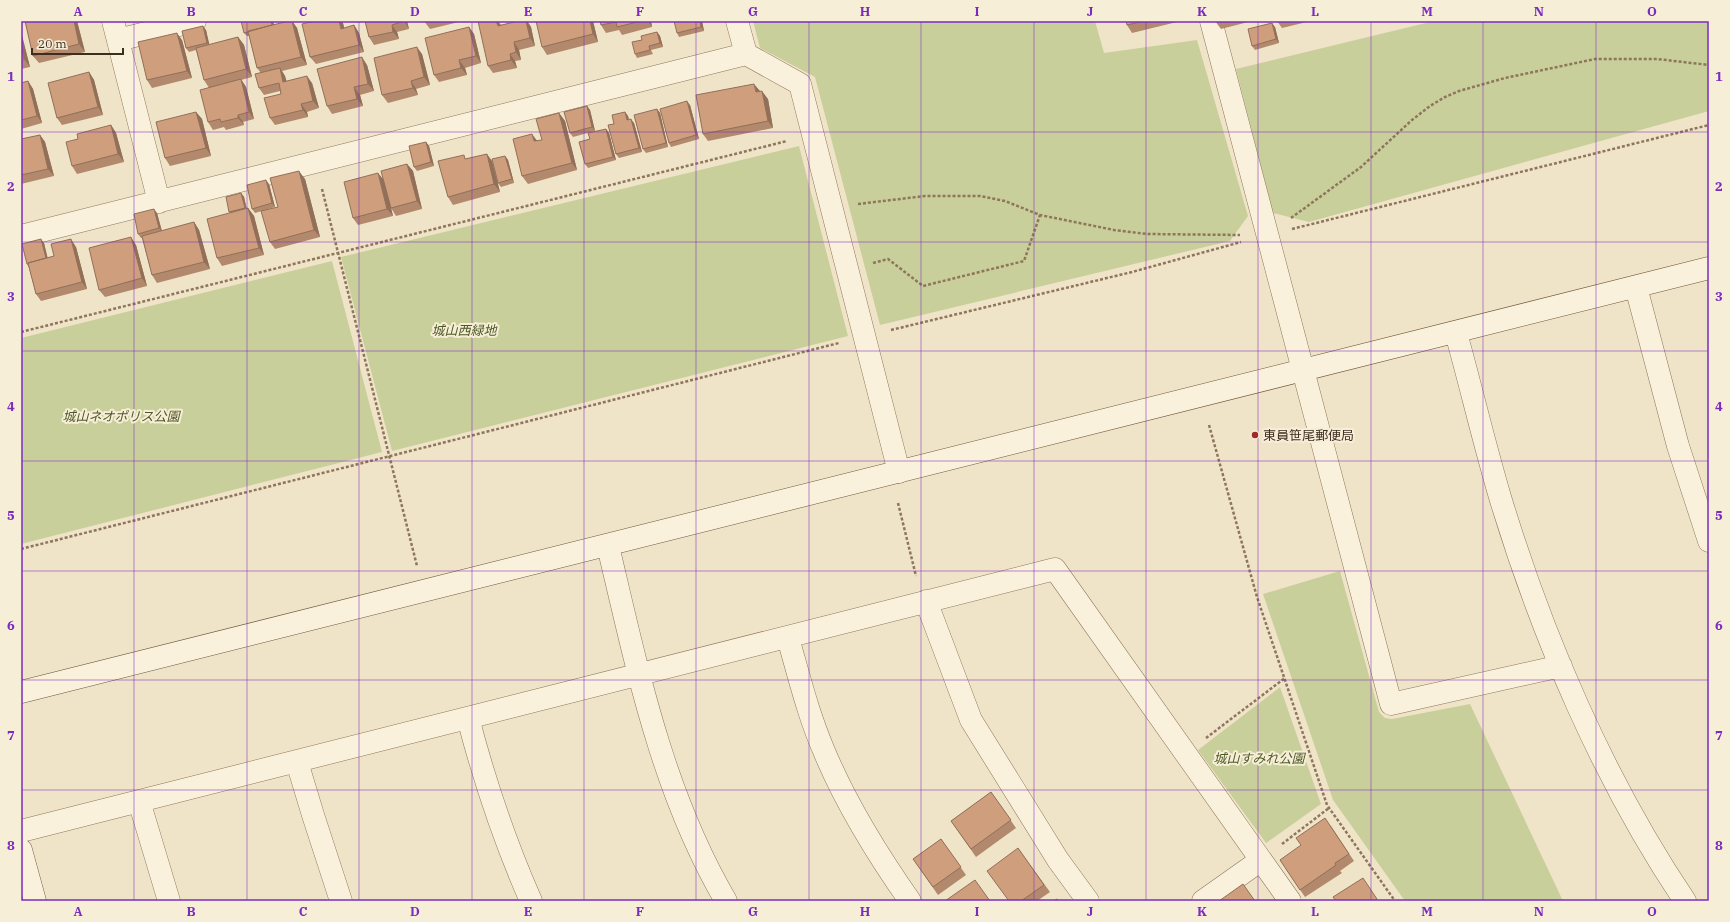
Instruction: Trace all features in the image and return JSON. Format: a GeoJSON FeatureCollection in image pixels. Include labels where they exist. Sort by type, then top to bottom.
{"type":"FeatureCollection","features":[{"type":"Feature","properties":{"kind":"street"},"geometry":{"type":"LineString","coordinates":[[159,202],[116,31],[195,21]]}},
{"type":"Feature","properties":{"kind":"street"},"geometry":{"type":"LineString","coordinates":[[737,21],[746,54]]}},
{"type":"Feature","properties":{"kind":"street"},"geometry":{"type":"LineString","coordinates":[[1211,21],[1391,704],[1561,666]]}},
{"type":"Feature","properties":{"kind":"street"},"geometry":{"type":"LineString","coordinates":[[21,236],[746,54],[800,84],[899,472]]}},
{"type":"Feature","properties":{"kind":"street"},"geometry":{"type":"LineString","coordinates":[[21,692],[608,546],[1302,369],[1456,333],[1709,268]]}},
{"type":"Feature","properties":{"kind":"street"},"geometry":{"type":"LineString","coordinates":[[1636,287],[1678,446],[1709,541]]}},
{"type":"Feature","properties":{"kind":"street"},"geometry":{"type":"LineString","coordinates":[[1456,333],[1500,496],[1538,610],[1561,666],[1623,797],[1685,901]]}},
{"type":"Feature","properties":{"kind":"street"},"geometry":{"type":"LineString","coordinates":[[608,546],[638,675],[656,740],[681,806],[711,874],[726,901]]}},
{"type":"Feature","properties":{"kind":"street"},"geometry":{"type":"LineString","coordinates":[[21,831],[788,638],[1055,569],[1290,901]]}},
{"type":"Feature","properties":{"kind":"street"},"geometry":{"type":"LineString","coordinates":[[925,602],[971,720],[1058,860],[1088,901]]}},
{"type":"Feature","properties":{"kind":"street"},"geometry":{"type":"LineString","coordinates":[[788,638],[812,720],[824,751],[872,844],[910,901]]}},
{"type":"Feature","properties":{"kind":"street"},"geometry":{"type":"LineString","coordinates":[[468,718],[484,780],[503,833],[531,901]]}},
{"type":"Feature","properties":{"kind":"street"},"geometry":{"type":"LineString","coordinates":[[297,762],[322,845],[341,901]]}},
{"type":"Feature","properties":{"kind":"street"},"geometry":{"type":"LineString","coordinates":[[139,801],[169,901]]}},
{"type":"Feature","properties":{"kind":"street"},"geometry":{"type":"LineString","coordinates":[[21,850],[35,901]]}},
{"type":"Feature","properties":{"kind":"street"},"geometry":{"type":"LineString","coordinates":[[1203,901],[1261,860]]}},
{"type":"Feature","properties":{"kind":"path"},"geometry":{"type":"LineString","coordinates":[[21,332],[812,135]]}},
{"type":"Feature","properties":{"kind":"path"},"geometry":{"type":"LineString","coordinates":[[315,163],[418,570]]}},
{"type":"Feature","properties":{"kind":"path"},"geometry":{"type":"LineString","coordinates":[[847,269],[888,259],[923,286],[1024,261],[1040,215]]}},
{"type":"Feature","properties":{"kind":"path"},"geometry":{"type":"LineString","coordinates":[[1209,425],[1257,597],[1329,808],[1395,901]]}},
{"type":"Feature","properties":{"kind":"path"},"geometry":{"type":"LineString","coordinates":[[898,503],[925,602]]}},
{"type":"Feature","properties":{"kind":"path"},"geometry":{"type":"LineString","coordinates":[[1185,754],[1285,678]]}},
{"type":"Feature","properties":{"kind":"path"},"geometry":{"type":"LineString","coordinates":[[1261,860],[1329,808]]}},
{"type":"Feature","properties":{"kind":"green space"},"geometry":{"type":"Polygon","coordinates":[[[753,21],[1095,21],[1104,53],[1197,40],[1248,216],[1230,241],[880,325],[815,77],[760,48],[753,21]]]}},
{"type":"Feature","properties":{"kind":"green space"},"geometry":{"type":"Polygon","coordinates":[[[1434,21],[1709,21],[1709,111],[1309,222],[1273,213],[1236,69],[1434,21]]]}},
{"type":"Feature","properties":{"kind":"green space","name":"城山西緑地"},"geometry":{"type":"Polygon","coordinates":[[[799,146],[848,336],[392,451],[341,257],[799,146]]]}},
{"type":"Feature","properties":{"kind":"green space","name":"城山ネオポリス公園"},"geometry":{"type":"Polygon","coordinates":[[[332,261],[382,452],[21,544],[21,338],[332,261]]]}},
{"type":"Feature","properties":{"kind":"green space"},"geometry":{"type":"Polygon","coordinates":[[[1340,571],[1379,712],[1385,718],[1392,719],[1470,704],[1563,901],[1405,901],[1333,800],[1263,594],[1340,571]]]}},
{"type":"Feature","properties":{"kind":"green space","name":"城山すみれ公園"},"geometry":{"type":"Polygon","coordinates":[[[1280,687],[1321,804],[1266,843],[1198,750],[1280,687]]]}},
{"type":"Feature","properties":{"kind":"building"},"geometry":{"type":"Polygon","coordinates":[[[25,21],[74,21],[79,44],[33,56],[25,21]]]}},
{"type":"Feature","properties":{"kind":"building"},"geometry":{"type":"Polygon","coordinates":[[[241,21],[271,21],[272,25],[244,33],[241,21]]]}},
{"type":"Feature","properties":{"kind":"building"},"geometry":{"type":"Polygon","coordinates":[[[292,21],[301,57],[257,68],[248,31],[292,21]]]}},
{"type":"Feature","properties":{"kind":"building"},"geometry":{"type":"Polygon","coordinates":[[[314,21],[339,21],[341,29],[354,25],[359,45],[310,57],[302,24],[314,21]]]}},
{"type":"Feature","properties":{"kind":"building"},"geometry":{"type":"Polygon","coordinates":[[[365,21],[404,21],[392,25],[393,32],[369,37],[365,21]]]}},
{"type":"Feature","properties":{"kind":"building"},"geometry":{"type":"Polygon","coordinates":[[[478,21],[496,21],[498,26],[518,21],[526,21],[530,38],[514,42],[516,52],[510,54],[511,60],[488,66],[478,21]]]}},
{"type":"Feature","properties":{"kind":"building"},"geometry":{"type":"Polygon","coordinates":[[[536,21],[590,21],[593,34],[542,47],[536,21]]]}},
{"type":"Feature","properties":{"kind":"building"},"geometry":{"type":"Polygon","coordinates":[[[600,21],[641,21],[617,27],[616,22],[601,25],[600,21]]]}},
{"type":"Feature","properties":{"kind":"building"},"geometry":{"type":"Polygon","coordinates":[[[674,21],[700,21],[701,27],[677,33],[674,21]]]}},
{"type":"Feature","properties":{"kind":"building"},"geometry":{"type":"Polygon","coordinates":[[[1126,21],[1144,21],[1127,25],[1126,21]]]}},
{"type":"Feature","properties":{"kind":"building"},"geometry":{"type":"Polygon","coordinates":[[[1272,23],[1276,39],[1252,46],[1248,29],[1272,23]]]}},
{"type":"Feature","properties":{"kind":"building"},"geometry":{"type":"Polygon","coordinates":[[[203,26],[207,43],[186,48],[182,31],[203,26]]]}},
{"type":"Feature","properties":{"kind":"building"},"geometry":{"type":"Polygon","coordinates":[[[469,27],[476,56],[459,60],[461,68],[434,75],[425,38],[469,27]]]}},
{"type":"Feature","properties":{"kind":"building"},"geometry":{"type":"Polygon","coordinates":[[[657,32],[660,43],[649,46],[650,50],[635,54],[632,42],[642,40],[641,36],[657,32]]]}},
{"type":"Feature","properties":{"kind":"building"},"geometry":{"type":"Polygon","coordinates":[[[177,33],[187,71],[147,80],[138,42],[177,33]]]}},
{"type":"Feature","properties":{"kind":"building"},"geometry":{"type":"Polygon","coordinates":[[[238,37],[246,69],[204,80],[196,48],[238,37]]]}},
{"type":"Feature","properties":{"kind":"building"},"geometry":{"type":"Polygon","coordinates":[[[21,46],[24,59],[21,60],[21,46]]]}},
{"type":"Feature","properties":{"kind":"building"},"geometry":{"type":"Polygon","coordinates":[[[417,47],[424,77],[411,81],[413,88],[382,95],[374,58],[417,47]]]}},
{"type":"Feature","properties":{"kind":"building"},"geometry":{"type":"Polygon","coordinates":[[[362,57],[368,84],[354,87],[357,99],[327,106],[317,69],[362,57]]]}},
{"type":"Feature","properties":{"kind":"building"},"geometry":{"type":"Polygon","coordinates":[[[280,68],[283,82],[307,76],[313,101],[301,104],[303,110],[270,118],[264,98],[281,94],[279,83],[259,88],[255,74],[280,68]]]}},
{"type":"Feature","properties":{"kind":"building"},"geometry":{"type":"Polygon","coordinates":[[[89,72],[98,107],[57,118],[48,83],[89,72]]]}},
{"type":"Feature","properties":{"kind":"building"},"geometry":{"type":"Polygon","coordinates":[[[241,79],[249,112],[238,115],[238,118],[221,122],[220,119],[208,122],[200,90],[241,79]]]}},
{"type":"Feature","properties":{"kind":"building"},"geometry":{"type":"Polygon","coordinates":[[[28,81],[37,116],[21,120],[21,83],[28,81]]]}},
{"type":"Feature","properties":{"kind":"building"},"geometry":{"type":"Polygon","coordinates":[[[754,84],[756,92],[762,91],[768,121],[703,134],[696,95],[754,84]]]}},
{"type":"Feature","properties":{"kind":"building"},"geometry":{"type":"Polygon","coordinates":[[[687,101],[696,135],[669,143],[660,109],[687,101]]]}},
{"type":"Feature","properties":{"kind":"building"},"geometry":{"type":"Polygon","coordinates":[[[587,106],[592,127],[570,133],[564,112],[587,106]]]}},
{"type":"Feature","properties":{"kind":"building"},"geometry":{"type":"Polygon","coordinates":[[[657,109],[666,143],[643,149],[634,115],[657,109]]]}},
{"type":"Feature","properties":{"kind":"building"},"geometry":{"type":"Polygon","coordinates":[[[196,112],[206,148],[165,158],[156,122],[196,112]]]}},
{"type":"Feature","properties":{"kind":"building"},"geometry":{"type":"Polygon","coordinates":[[[625,112],[627,120],[631,119],[639,148],[616,154],[608,125],[614,124],[612,115],[625,112]]]}},
{"type":"Feature","properties":{"kind":"building"},"geometry":{"type":"Polygon","coordinates":[[[559,113],[572,163],[522,176],[513,139],[532,134],[534,141],[542,140],[536,119],[559,113]]]}},
{"type":"Feature","properties":{"kind":"building"},"geometry":{"type":"Polygon","coordinates":[[[111,125],[118,154],[72,166],[66,142],[78,139],[77,134],[111,125]]]}},
{"type":"Feature","properties":{"kind":"building"},"geometry":{"type":"Polygon","coordinates":[[[606,129],[613,157],[585,164],[579,142],[590,139],[588,133],[606,129]]]}},
{"type":"Feature","properties":{"kind":"building"},"geometry":{"type":"Polygon","coordinates":[[[40,135],[48,169],[21,175],[21,139],[40,135]]]}},
{"type":"Feature","properties":{"kind":"building"},"geometry":{"type":"Polygon","coordinates":[[[426,142],[431,162],[414,167],[409,146],[426,142]]]}},
{"type":"Feature","properties":{"kind":"building"},"geometry":{"type":"Polygon","coordinates":[[[487,154],[494,184],[448,197],[438,161],[464,155],[465,159],[487,154]]]}},
{"type":"Feature","properties":{"kind":"building"},"geometry":{"type":"Polygon","coordinates":[[[505,156],[512,179],[498,183],[492,159],[505,156]]]}},
{"type":"Feature","properties":{"kind":"building"},"geometry":{"type":"Polygon","coordinates":[[[407,164],[417,201],[391,208],[381,171],[407,164]]]}},
{"type":"Feature","properties":{"kind":"building"},"geometry":{"type":"Polygon","coordinates":[[[299,171],[314,230],[270,242],[261,211],[278,207],[270,178],[299,171]]]}},
{"type":"Feature","properties":{"kind":"building"},"geometry":{"type":"Polygon","coordinates":[[[378,173],[387,209],[353,218],[344,182],[378,173]]]}},
{"type":"Feature","properties":{"kind":"building"},"geometry":{"type":"Polygon","coordinates":[[[266,180],[272,203],[252,209],[247,185],[266,180]]]}},
{"type":"Feature","properties":{"kind":"building"},"geometry":{"type":"Polygon","coordinates":[[[241,193],[245,208],[229,212],[226,197],[241,193]]]}},
{"type":"Feature","properties":{"kind":"building"},"geometry":{"type":"Polygon","coordinates":[[[248,208],[259,248],[217,258],[207,219],[248,208]]]}},
{"type":"Feature","properties":{"kind":"building"},"geometry":{"type":"Polygon","coordinates":[[[154,209],[159,228],[138,234],[134,214],[154,209]]]}},
{"type":"Feature","properties":{"kind":"building"},"geometry":{"type":"Polygon","coordinates":[[[194,222],[204,262],[152,275],[142,236],[194,222]]]}},
{"type":"Feature","properties":{"kind":"building"},"geometry":{"type":"Polygon","coordinates":[[[131,237],[142,278],[99,290],[89,248],[131,237]]]}},
{"type":"Feature","properties":{"kind":"building"},"geometry":{"type":"Polygon","coordinates":[[[41,239],[46,258],[27,264],[22,244],[41,239]]]}},
{"type":"Feature","properties":{"kind":"building"},"geometry":{"type":"Polygon","coordinates":[[[71,239],[82,282],[36,294],[28,263],[54,256],[51,244],[71,239]]]}},
{"type":"Feature","properties":{"kind":"building"},"geometry":{"type":"Polygon","coordinates":[[[991,792],[1011,820],[971,849],[951,821],[991,792]]]}},
{"type":"Feature","properties":{"kind":"building"},"geometry":{"type":"Polygon","coordinates":[[[1325,818],[1349,854],[1300,890],[1280,860],[1301,845],[1296,838],[1325,818]]]}},
{"type":"Feature","properties":{"kind":"building"},"geometry":{"type":"Polygon","coordinates":[[[941,839],[961,867],[933,887],[913,859],[941,839]]]}},
{"type":"Feature","properties":{"kind":"building"},"geometry":{"type":"Polygon","coordinates":[[[1018,848],[1044,885],[1021,901],[1009,901],[987,871],[1018,848]]]}},
{"type":"Feature","properties":{"kind":"building"},"geometry":{"type":"Polygon","coordinates":[[[1363,878],[1377,899],[1375,901],[1336,901],[1333,897],[1363,878]]]}},
{"type":"Feature","properties":{"kind":"building"},"geometry":{"type":"Polygon","coordinates":[[[975,880],[990,901],[945,901],[975,880]]]}},
{"type":"Feature","properties":{"kind":"building"},"geometry":{"type":"Polygon","coordinates":[[[1243,884],[1255,901],[1219,901],[1243,884]]]}},
{"type":"Feature","properties":{"kind":"place","name":"東員笹尾郵便局"},"geometry":{"type":"Point","coordinates":[1255,435]}}]}
